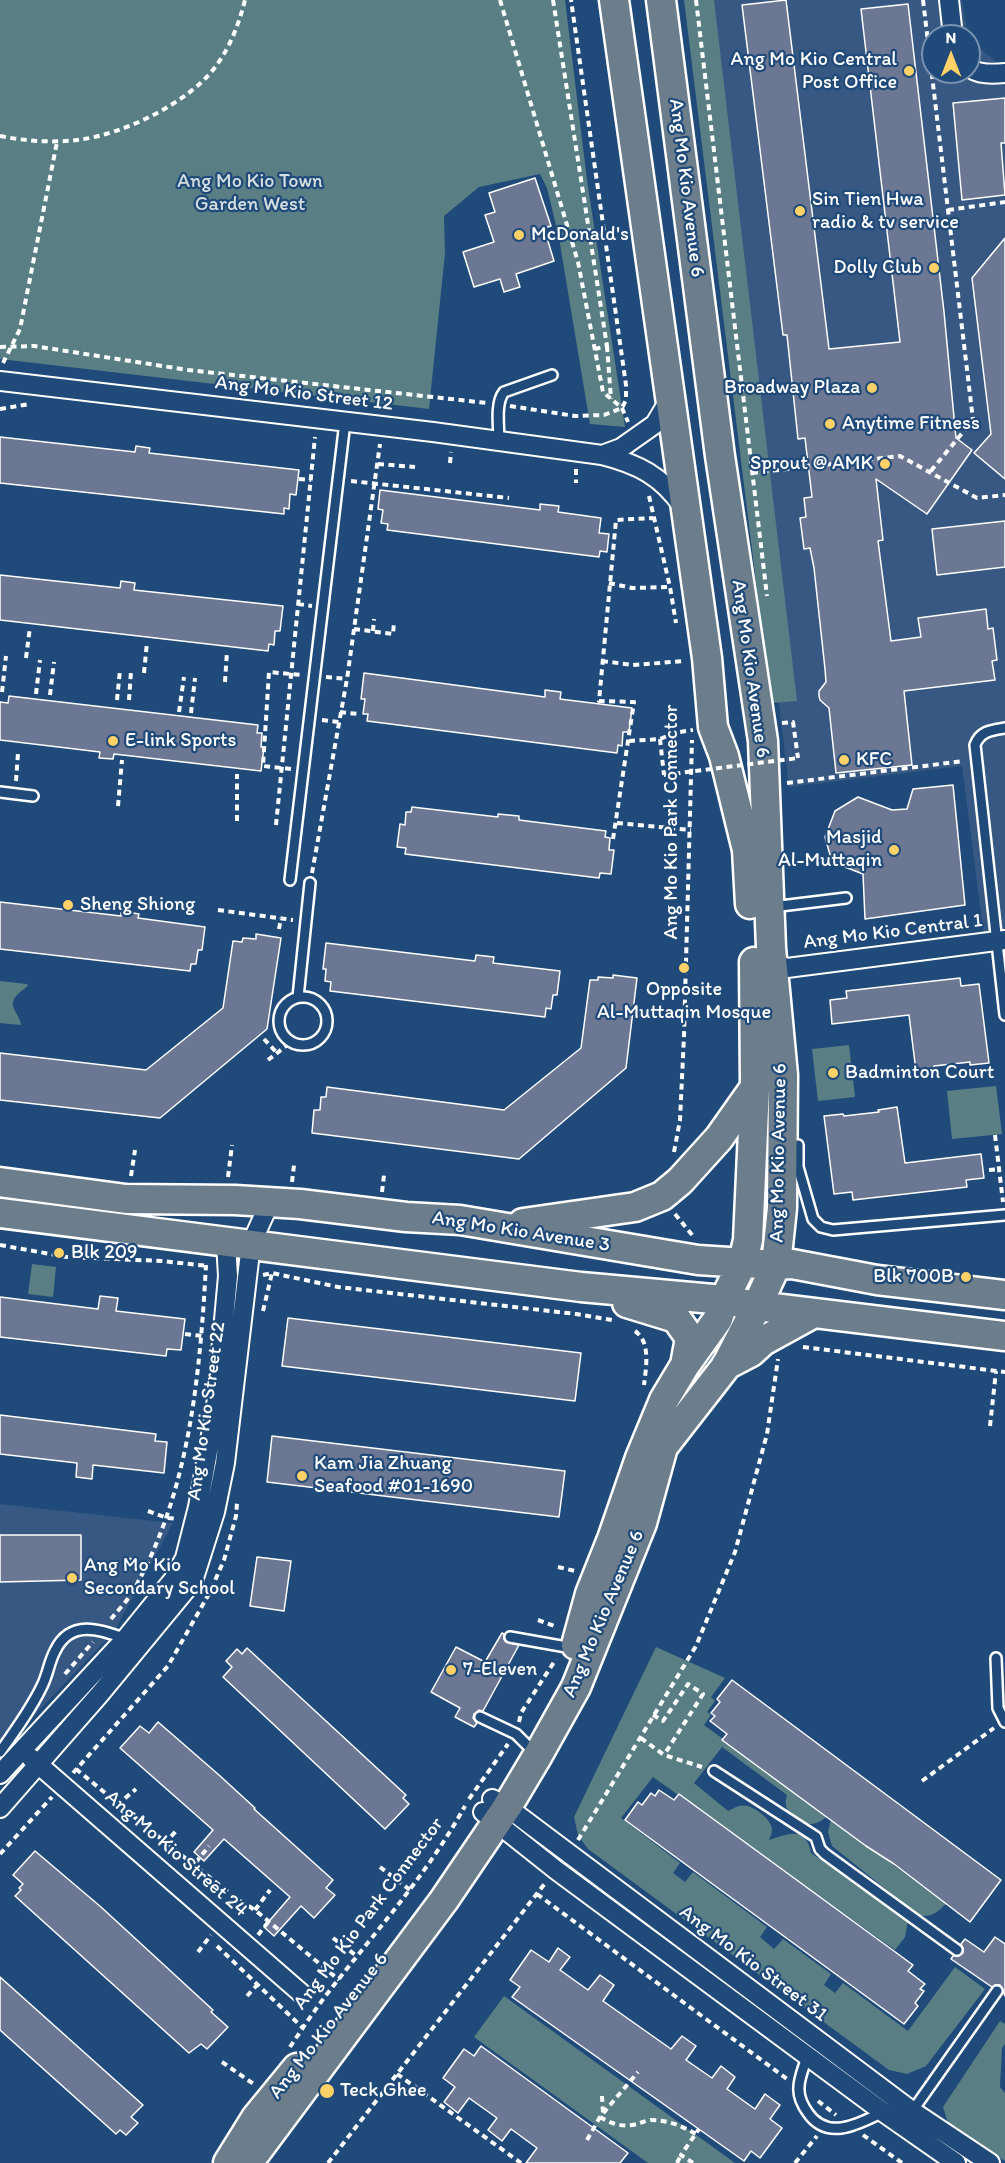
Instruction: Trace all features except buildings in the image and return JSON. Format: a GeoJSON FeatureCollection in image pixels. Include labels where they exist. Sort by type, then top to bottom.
{"type":"FeatureCollection","features":[{"type":"Feature","properties":{"kind":"main road","name":"Ang Mo Kio Avenue 6"},"geometry":{"type":"LineString","coordinates":[[248,2163],[437,1910],[494,1810],[522,1740],[570,1647],[612,1539],[640,1458],[664,1400],[685,1365],[718,1319],[724,1300],[743,1262],[748,1240],[755,1087],[755,978],[747,850],[724,756],[713,727],[707,658],[614,0]]}},
{"type":"Feature","properties":{"kind":"main road","name":"Ang Mo Kio Avenue 6"},"geometry":{"type":"LineString","coordinates":[[228,2163],[256,2118],[391,1949],[494,1810],[576,1687],[642,1523],[663,1447],[726,1366],[776,1264],[782,1208],[783,1075],[777,966],[770,907],[763,741],[720,456],[661,0]]}},
{"type":"Feature","properties":{"kind":"main road"},"geometry":{"type":"LineString","coordinates":[[494,1227],[635,1208],[662,1196],[680,1181],[719,1138],[755,1087]]}},
{"type":"Feature","properties":{"kind":"main road"},"geometry":{"type":"LineString","coordinates":[[7,1183],[5,1214],[581,1287],[724,1300],[1005,1336]]}},
{"type":"Feature","properties":{"kind":"main road","name":"Ang Mo Kio Avenue 3"},"geometry":{"type":"LineString","coordinates":[[7,1183],[126,1199],[270,1202],[406,1217],[460,1220],[698,1260],[792,1264],[877,1280],[1005,1295]]}},
{"type":"Feature","properties":{"kind":"main road"},"geometry":{"type":"LineString","coordinates":[[782,1208],[787,1226],[803,1246],[877,1280]]}},
{"type":"Feature","properties":{"kind":"main road"},"geometry":{"type":"LineString","coordinates":[[581,1287],[676,1318],[690,1338],[685,1365]]}},
{"type":"Feature","properties":{"kind":"main road"},"geometry":{"type":"LineString","coordinates":[[726,1366],[751,1352],[763,1341],[814,1313]]}},
{"type":"Feature","properties":{"kind":"street"},"geometry":{"type":"LineString","coordinates":[[950,0],[952,24]]}},
{"type":"Feature","properties":{"kind":"street"},"geometry":{"type":"LineString","coordinates":[[981,72],[1005,73]]}},
{"type":"Feature","properties":{"kind":"street","name":"Ang Mo Kio Street 12"},"geometry":{"type":"LineString","coordinates":[[0,381],[602,455],[629,462],[662,482],[674,494],[686,512]]}},
{"type":"Feature","properties":{"kind":"street"},"geometry":{"type":"LineString","coordinates":[[602,455],[636,439],[655,424],[670,397]]}},
{"type":"Feature","properties":{"kind":"street","name":"Ang Mo Kio Central 1"},"geometry":{"type":"LineString","coordinates":[[777,966],[1001,941]]}},
{"type":"Feature","properties":{"kind":"street","name":"Ang Mo Kio Street 22"},"geometry":{"type":"LineString","coordinates":[[0,1808],[38,1765],[132,1643],[185,1558],[195,1521],[216,1407],[228,1276],[239,1243],[270,1202]]}},
{"type":"Feature","properties":{"kind":"street","name":"Ang Mo Kio Street 22"},"geometry":{"type":"LineString","coordinates":[[0,1774],[21,1749],[193,1581],[215,1512],[226,1452],[239,1243]]}},
{"type":"Feature","properties":{"kind":"street","name":"Ang Mo Kio Street 24"},"geometry":{"type":"LineString","coordinates":[[21,1749],[301,1993]]}},
{"type":"Feature","properties":{"kind":"street","name":"Ang Mo Kio Street 31"},"geometry":{"type":"LineString","coordinates":[[494,1810],[569,1854],[907,2118],[956,2163]]}},
{"type":"Feature","properties":{"kind":"street","name":"Ang Mo Kio Street 31"},"geometry":{"type":"LineString","coordinates":[[494,1810],[556,1870],[883,2112],[907,2118],[990,2163]]}},
{"type":"Feature","properties":{"kind":"lane"},"geometry":{"type":"LineString","coordinates":[[499,441],[500,396],[511,388],[552,375]]}},
{"type":"Feature","properties":{"kind":"lane"},"geometry":{"type":"LineString","coordinates":[[290,880],[345,422]]}},
{"type":"Feature","properties":{"kind":"lane"},"geometry":{"type":"LineString","coordinates":[[1005,729],[992,730],[980,735],[975,745],[1001,941],[1005,1014]]}},
{"type":"Feature","properties":{"kind":"lane"},"geometry":{"type":"LineString","coordinates":[[0,792],[33,796]]}},
{"type":"Feature","properties":{"kind":"lane"},"geometry":{"type":"LineString","coordinates":[[298,997],[310,883]]}},
{"type":"Feature","properties":{"kind":"lane"},"geometry":{"type":"LineString","coordinates":[[770,907],[846,898]]}},
{"type":"Feature","properties":{"kind":"lane"},"geometry":{"type":"LineString","coordinates":[[298,997],[311,998],[321,1006],[327,1017],[326,1029],[319,1040],[307,1045],[295,1044],[284,1037],[279,1025],[280,1013],[287,1003],[298,997]]}},
{"type":"Feature","properties":{"kind":"lane"},"geometry":{"type":"LineString","coordinates":[[798,1145],[798,1167],[813,1219],[821,1227],[833,1230],[1005,1215]]}},
{"type":"Feature","properties":{"kind":"lane"},"geometry":{"type":"LineString","coordinates":[[0,1752],[21,1723],[43,1685],[54,1652],[68,1633],[84,1628],[102,1631],[132,1643]]}},
{"type":"Feature","properties":{"kind":"lane"},"geometry":{"type":"LineString","coordinates":[[510,1637],[570,1647]]}},
{"type":"Feature","properties":{"kind":"lane"},"geometry":{"type":"LineString","coordinates":[[996,1658],[998,1708],[1004,1721]]}},
{"type":"Feature","properties":{"kind":"lane"},"geometry":{"type":"LineString","coordinates":[[480,1717],[522,1740]]}},
{"type":"Feature","properties":{"kind":"lane"},"geometry":{"type":"LineString","coordinates":[[714,1771],[816,1838],[820,1849],[825,1854],[957,1950]]}},
{"type":"Feature","properties":{"kind":"lane"},"geometry":{"type":"LineString","coordinates":[[907,2118],[997,1990]]}},
{"type":"Feature","properties":{"kind":"lane"},"geometry":{"type":"LineString","coordinates":[[807,2056],[799,2087],[802,2104],[811,2118],[825,2127],[840,2129],[853,2127],[883,2112]]}},
{"type":"Feature","properties":{"kind":"path"},"geometry":{"type":"LineString","coordinates":[[0,136],[57,142],[80,140],[120,129],[174,103],[214,68],[229,46],[245,0]]}},
{"type":"Feature","properties":{"kind":"path"},"geometry":{"type":"LineString","coordinates":[[500,0],[578,262],[603,392],[622,408],[636,439]]}},
{"type":"Feature","properties":{"kind":"path"},"geometry":{"type":"LineString","coordinates":[[553,0],[607,346],[611,399]]}},
{"type":"Feature","properties":{"kind":"path"},"geometry":{"type":"LineString","coordinates":[[0,347],[34,346],[188,370],[499,404],[575,416],[604,415],[622,408],[626,400],[626,385],[571,0]]}},
{"type":"Feature","properties":{"kind":"path"},"geometry":{"type":"LineString","coordinates":[[922,0],[973,420],[930,472]]}},
{"type":"Feature","properties":{"kind":"path"},"geometry":{"type":"LineString","coordinates":[[0,369],[20,329],[57,142]]}},
{"type":"Feature","properties":{"kind":"path"},"geometry":{"type":"LineString","coordinates":[[948,210],[1005,202]]}},
{"type":"Feature","properties":{"kind":"path"},"geometry":{"type":"LineString","coordinates":[[595,349],[607,346]]}},
{"type":"Feature","properties":{"kind":"path"},"geometry":{"type":"LineString","coordinates":[[276,825],[315,437]]}},
{"type":"Feature","properties":{"kind":"path"},"geometry":{"type":"LineString","coordinates":[[310,883],[354,629],[380,444]]}},
{"type":"Feature","properties":{"kind":"path"},"geometry":{"type":"LineString","coordinates":[[450,463],[451,452]]}},
{"type":"Feature","properties":{"kind":"path"},"geometry":{"type":"LineString","coordinates":[[752,473],[900,456],[977,498],[1005,495]]}},
{"type":"Feature","properties":{"kind":"path"},"geometry":{"type":"LineString","coordinates":[[378,464],[415,467]]}},
{"type":"Feature","properties":{"kind":"path"},"geometry":{"type":"LineString","coordinates":[[642,469],[670,587],[677,629]]}},
{"type":"Feature","properties":{"kind":"path"},"geometry":{"type":"LineString","coordinates":[[575,474],[576,483]]}},
{"type":"Feature","properties":{"kind":"path"},"geometry":{"type":"LineString","coordinates":[[299,479],[311,480]]}},
{"type":"Feature","properties":{"kind":"path"},"geometry":{"type":"LineString","coordinates":[[338,480],[508,498]]}},
{"type":"Feature","properties":{"kind":"path"},"geometry":{"type":"LineString","coordinates":[[613,839],[634,702],[599,701],[616,520],[653,518]]}},
{"type":"Feature","properties":{"kind":"path"},"geometry":{"type":"LineString","coordinates":[[609,584],[632,588],[670,587]]}},
{"type":"Feature","properties":{"kind":"path"},"geometry":{"type":"LineString","coordinates":[[373,632],[374,619]]}},
{"type":"Feature","properties":{"kind":"path"},"geometry":{"type":"LineString","coordinates":[[354,629],[393,634],[394,622]]}},
{"type":"Feature","properties":{"kind":"path"},"geometry":{"type":"LineString","coordinates":[[26,658],[30,627]]}},
{"type":"Feature","properties":{"kind":"path"},"geometry":{"type":"LineString","coordinates":[[144,673],[147,642]]}},
{"type":"Feature","properties":{"kind":"path"},"geometry":{"type":"LineString","coordinates":[[681,650],[684,671]]}},
{"type":"Feature","properties":{"kind":"path"},"geometry":{"type":"LineString","coordinates":[[225,682],[227,651]]}},
{"type":"Feature","properties":{"kind":"path"},"geometry":{"type":"LineString","coordinates":[[2,692],[6,656]]}},
{"type":"Feature","properties":{"kind":"path"},"geometry":{"type":"LineString","coordinates":[[36,694],[40,660]]}},
{"type":"Feature","properties":{"kind":"path"},"geometry":{"type":"LineString","coordinates":[[602,661],[633,665],[683,661]]}},
{"type":"Feature","properties":{"kind":"path"},"geometry":{"type":"LineString","coordinates":[[50,695],[54,662]]}},
{"type":"Feature","properties":{"kind":"path"},"geometry":{"type":"LineString","coordinates":[[117,700],[120,670]]}},
{"type":"Feature","properties":{"kind":"path"},"geometry":{"type":"LineString","coordinates":[[129,700],[131,671]]}},
{"type":"Feature","properties":{"kind":"path"},"geometry":{"type":"LineString","coordinates":[[273,768],[263,766],[267,735],[269,672],[291,674]]}},
{"type":"Feature","properties":{"kind":"path"},"geometry":{"type":"LineString","coordinates":[[179,712],[184,677]]}},
{"type":"Feature","properties":{"kind":"path"},"geometry":{"type":"LineString","coordinates":[[191,713],[195,678]]}},
{"type":"Feature","properties":{"kind":"path"},"geometry":{"type":"LineString","coordinates":[[340,712],[358,714]]}},
{"type":"Feature","properties":{"kind":"path","name":"Ang Mo Kio Park Connector"},"geometry":{"type":"LineString","coordinates":[[673,1160],[680,1120],[691,830],[692,721]]}},
{"type":"Feature","properties":{"kind":"path"},"geometry":{"type":"LineString","coordinates":[[629,741],[660,739],[674,733],[692,730]]}},
{"type":"Feature","properties":{"kind":"path"},"geometry":{"type":"LineString","coordinates":[[660,739],[663,775],[798,758]]}},
{"type":"Feature","properties":{"kind":"path"},"geometry":{"type":"LineString","coordinates":[[15,786],[18,753]]}},
{"type":"Feature","properties":{"kind":"path"},"geometry":{"type":"LineString","coordinates":[[118,806],[122,760]]}},
{"type":"Feature","properties":{"kind":"path"},"geometry":{"type":"LineString","coordinates":[[786,783],[976,760]]}},
{"type":"Feature","properties":{"kind":"path"},"geometry":{"type":"LineString","coordinates":[[237,774],[237,820]]}},
{"type":"Feature","properties":{"kind":"path"},"geometry":{"type":"LineString","coordinates":[[616,823],[691,830]]}},
{"type":"Feature","properties":{"kind":"path"},"geometry":{"type":"LineString","coordinates":[[218,910],[306,921]]}},
{"type":"Feature","properties":{"kind":"path"},"geometry":{"type":"LineString","coordinates":[[279,929],[281,918]]}},
{"type":"Feature","properties":{"kind":"path"},"geometry":{"type":"LineString","coordinates":[[268,1060],[286,1046],[279,1025]]}},
{"type":"Feature","properties":{"kind":"path"},"geometry":{"type":"LineString","coordinates":[[264,1039],[277,1053]]}},
{"type":"Feature","properties":{"kind":"path"},"geometry":{"type":"LineString","coordinates":[[995,1135],[999,1169],[1003,1181],[1005,1215]]}},
{"type":"Feature","properties":{"kind":"path"},"geometry":{"type":"LineString","coordinates":[[228,1177],[232,1145]]}},
{"type":"Feature","properties":{"kind":"path"},"geometry":{"type":"LineString","coordinates":[[131,1175],[135,1150]]}},
{"type":"Feature","properties":{"kind":"path"},"geometry":{"type":"LineString","coordinates":[[292,1185],[294,1165]]}},
{"type":"Feature","properties":{"kind":"path"},"geometry":{"type":"LineString","coordinates":[[989,1170],[999,1169]]}},
{"type":"Feature","properties":{"kind":"path"},"geometry":{"type":"LineString","coordinates":[[382,1194],[384,1175]]}},
{"type":"Feature","properties":{"kind":"path"},"geometry":{"type":"LineString","coordinates":[[0,1245],[67,1257],[206,1265],[202,1336],[180,1474],[167,1518],[138,1584],[62,1678]]}},
{"type":"Feature","properties":{"kind":"path"},"geometry":{"type":"LineString","coordinates":[[288,1276],[338,1287],[576,1314],[619,1322]]}},
{"type":"Feature","properties":{"kind":"path"},"geometry":{"type":"LineString","coordinates":[[631,1328],[639,1334],[646,1351],[644,1389]]}},
{"type":"Feature","properties":{"kind":"path"},"geometry":{"type":"LineString","coordinates":[[185,1334],[202,1336]]}},
{"type":"Feature","properties":{"kind":"path"},"geometry":{"type":"LineString","coordinates":[[794,1346],[1005,1372]]}},
{"type":"Feature","properties":{"kind":"path"},"geometry":{"type":"LineString","coordinates":[[569,1854],[696,1646],[735,1552],[767,1434],[778,1355]]}},
{"type":"Feature","properties":{"kind":"path"},"geometry":{"type":"LineString","coordinates":[[990,1426],[996,1371]]}},
{"type":"Feature","properties":{"kind":"path"},"geometry":{"type":"LineString","coordinates":[[147,1511],[167,1518]]}},
{"type":"Feature","properties":{"kind":"path"},"geometry":{"type":"LineString","coordinates":[[129,1559],[145,1566]]}},
{"type":"Feature","properties":{"kind":"path"},"geometry":{"type":"LineString","coordinates":[[558,1567],[578,1572]]}},
{"type":"Feature","properties":{"kind":"path"},"geometry":{"type":"LineString","coordinates":[[538,1620],[554,1625]]}},
{"type":"Feature","properties":{"kind":"path","name":"Ang Mo Kio Park Connector"},"geometry":{"type":"LineString","coordinates":[[303,2028],[410,1890],[453,1829],[474,1791],[522,1740],[521,1713],[570,1647]]}},
{"type":"Feature","properties":{"kind":"path"},"geometry":{"type":"LineString","coordinates":[[653,1714],[663,1721],[688,1683],[703,1695],[663,1755]]}},
{"type":"Feature","properties":{"kind":"path"},"geometry":{"type":"LineString","coordinates":[[922,1781],[1004,1721]]}},
{"type":"Feature","properties":{"kind":"path"},"geometry":{"type":"LineString","coordinates":[[641,1738],[663,1755],[714,1771]]}},
{"type":"Feature","properties":{"kind":"path"},"geometry":{"type":"LineString","coordinates":[[76,1769],[237,1899],[255,1910],[339,1980]]}},
{"type":"Feature","properties":{"kind":"path"},"geometry":{"type":"LineString","coordinates":[[118,1804],[136,1790]]}},
{"type":"Feature","properties":{"kind":"path"},"geometry":{"type":"LineString","coordinates":[[0,1854],[50,1799]]}},
{"type":"Feature","properties":{"kind":"path"},"geometry":{"type":"LineString","coordinates":[[165,1842],[178,1829]]}},
{"type":"Feature","properties":{"kind":"path"},"geometry":{"type":"LineString","coordinates":[[194,1865],[209,1846]]}},
{"type":"Feature","properties":{"kind":"path"},"geometry":{"type":"LineString","coordinates":[[380,1867],[410,1890]]}},
{"type":"Feature","properties":{"kind":"path"},"geometry":{"type":"LineString","coordinates":[[328,2163],[556,1870]]}},
{"type":"Feature","properties":{"kind":"path"},"geometry":{"type":"LineString","coordinates":[[255,1910],[270,1890]]}},
{"type":"Feature","properties":{"kind":"path"},"geometry":{"type":"LineString","coordinates":[[537,1894],[902,2163]]}},
{"type":"Feature","properties":{"kind":"path"},"geometry":{"type":"LineString","coordinates":[[198,1952],[208,1938]]}},
{"type":"Feature","properties":{"kind":"path"},"geometry":{"type":"LineString","coordinates":[[333,1938],[358,1957]]}},
{"type":"Feature","properties":{"kind":"path"},"geometry":{"type":"LineString","coordinates":[[247,1996],[258,1985]]}},
{"type":"Feature","properties":{"kind":"path"},"geometry":{"type":"LineString","coordinates":[[222,2062],[244,2080]]}},
{"type":"Feature","properties":{"kind":"path"},"geometry":{"type":"LineString","coordinates":[[587,2140],[602,2116],[638,2072]]}},
{"type":"Feature","properties":{"kind":"path"},"geometry":{"type":"LineString","coordinates":[[397,2074],[521,2163]]}},
{"type":"Feature","properties":{"kind":"path"},"geometry":{"type":"LineString","coordinates":[[602,2096],[602,2116]]}},
{"type":"Feature","properties":{"kind":"path"},"geometry":{"type":"LineString","coordinates":[[602,2116],[619,2125],[631,2125],[649,2120],[665,2121],[698,2132],[677,2163]]}},
{"type":"Feature","properties":{"kind":"path"},"geometry":{"type":"LineString","coordinates":[[795,2163],[825,2127]]}},
{"type":"Feature","properties":{"kind":"path"},"geometry":{"type":"LineString","coordinates":[[681,2156],[693,2163]]}},
{"type":"Feature","properties":{"kind":"shaded area"},"geometry":{"type":"Polygon","coordinates":[[[693,0],[962,0],[966,24],[921,24],[921,84],[981,84],[981,50],[998,63],[1005,63],[1005,951],[986,953],[962,766],[789,787],[693,0]]]}},
{"type":"Feature","properties":{"kind":"shaded area","name":"Ang Mo Kio Secondary School"},"geometry":{"type":"Polygon","coordinates":[[[0,1504],[173,1523],[114,1632],[0,1751],[0,1504]]]}},
{"type":"Feature","properties":{"kind":"green space","name":"Ang Mo Kio Town Garden West"},"geometry":{"type":"Polygon","coordinates":[[[0,0],[565,0],[587,180],[625,427],[590,424],[559,238],[547,188],[540,174],[479,187],[444,216],[445,253],[429,409],[0,359],[0,0]]]}},
{"type":"Feature","properties":{"kind":"green space"},"geometry":{"type":"Polygon","coordinates":[[[684,0],[714,0],[797,701],[771,703],[684,0]]]}},
{"type":"Feature","properties":{"kind":"green space"},"geometry":{"type":"Polygon","coordinates":[[[0,981],[28,986],[13,1002],[21,1025],[0,1023],[0,981]]]}},
{"type":"Feature","properties":{"kind":"green space","name":"Badminton Court"},"geometry":{"type":"Polygon","coordinates":[[[849,1045],[855,1097],[818,1101],[812,1049],[849,1045]]]}},
{"type":"Feature","properties":{"kind":"green space"},"geometry":{"type":"Polygon","coordinates":[[[996,1086],[1002,1134],[952,1139],[947,1091],[996,1086]]]}},
{"type":"Feature","properties":{"kind":"green space"},"geometry":{"type":"Polygon","coordinates":[[[32,1264],[56,1267],[53,1297],[28,1294],[32,1264]]]}},
{"type":"Feature","properties":{"kind":"green space"},"geometry":{"type":"Polygon","coordinates":[[[656,1647],[725,1678],[711,1697],[715,1701],[707,1712],[711,1715],[704,1725],[827,1816],[812,1824],[798,1821],[787,1810],[787,1795],[722,1747],[694,1783],[728,1811],[745,1806],[760,1812],[771,1826],[769,1840],[789,1834],[801,1835],[809,1844],[811,1853],[908,1921],[905,1937],[895,1950],[653,1777],[621,1818],[680,1863],[673,1873],[685,1882],[693,1872],[767,1927],[760,1937],[774,1949],[783,1939],[831,1974],[824,1985],[835,1993],[843,1983],[908,2031],[955,1967],[985,1989],[926,2066],[907,2074],[889,2070],[588,1849],[578,1835],[574,1817],[656,1647]]]}},
{"type":"Feature","properties":{"kind":"green space"},"geometry":{"type":"Polygon","coordinates":[[[831,1819],[946,1904],[933,1914],[918,1915],[832,1846],[828,1832],[831,1819]]]}},
{"type":"Feature","properties":{"kind":"green space"},"geometry":{"type":"Polygon","coordinates":[[[504,1996],[735,2163],[648,2163],[474,2037],[504,1996]]]}},
{"type":"Feature","properties":{"kind":"green space"},"geometry":{"type":"Polygon","coordinates":[[[1000,2021],[1005,2024],[1000,2087],[1005,2093],[1005,2161],[949,2126],[943,2107],[1000,2021]]]}},
{"type":"Feature","properties":{"kind":"place","name":"Ang Mo Kio Central Post Office"},"geometry":{"type":"Point","coordinates":[909,71]}},
{"type":"Feature","properties":{"kind":"place","name":"Sin Tien Hwa radio & tv service"},"geometry":{"type":"Point","coordinates":[800,211]}},
{"type":"Feature","properties":{"kind":"place","name":"McDonald's"},"geometry":{"type":"Point","coordinates":[519,235]}},
{"type":"Feature","properties":{"kind":"place","name":"Dolly Club"},"geometry":{"type":"Point","coordinates":[934,268]}},
{"type":"Feature","properties":{"kind":"place","name":"Broadway Plaza"},"geometry":{"type":"Point","coordinates":[872,388]}},
{"type":"Feature","properties":{"kind":"place","name":"Anytime Fitness"},"geometry":{"type":"Point","coordinates":[830,424]}},
{"type":"Feature","properties":{"kind":"place","name":"Sprout @ AMK"},"geometry":{"type":"Point","coordinates":[885,464]}},
{"type":"Feature","properties":{"kind":"place","name":"E-link Sports"},"geometry":{"type":"Point","coordinates":[113,741]}},
{"type":"Feature","properties":{"kind":"place","name":"KFC"},"geometry":{"type":"Point","coordinates":[844,760]}},
{"type":"Feature","properties":{"kind":"place","name":"Masjid Al-Muttaqin"},"geometry":{"type":"Point","coordinates":[894,850]}},
{"type":"Feature","properties":{"kind":"place","name":"Sheng Shiong"},"geometry":{"type":"Point","coordinates":[68,905]}},
{"type":"Feature","properties":{"kind":"place","name":"Opposite Al-Muttaqin Mosque"},"geometry":{"type":"Point","coordinates":[684,968]}},
{"type":"Feature","properties":{"kind":"place","name":"Badminton Court"},"geometry":{"type":"Point","coordinates":[833,1073]}},
{"type":"Feature","properties":{"kind":"place","name":"Blk 209"},"geometry":{"type":"Point","coordinates":[59,1253]}},
{"type":"Feature","properties":{"kind":"place","name":"Blk 700B"},"geometry":{"type":"Point","coordinates":[966,1277]}},
{"type":"Feature","properties":{"kind":"place","name":"Kam Jia Zhuang Seafood #01-1690"},"geometry":{"type":"Point","coordinates":[302,1476]}},
{"type":"Feature","properties":{"kind":"place","name":"Ang Mo Kio Secondary School"},"geometry":{"type":"Point","coordinates":[72,1578]}},
{"type":"Feature","properties":{"kind":"place","name":"7-Eleven"},"geometry":{"type":"Point","coordinates":[451,1670]}},
{"type":"Feature","properties":{"kind":"place","name":"Teck Ghee"},"geometry":{"type":"Point","coordinates":[327,2091]}}]}
